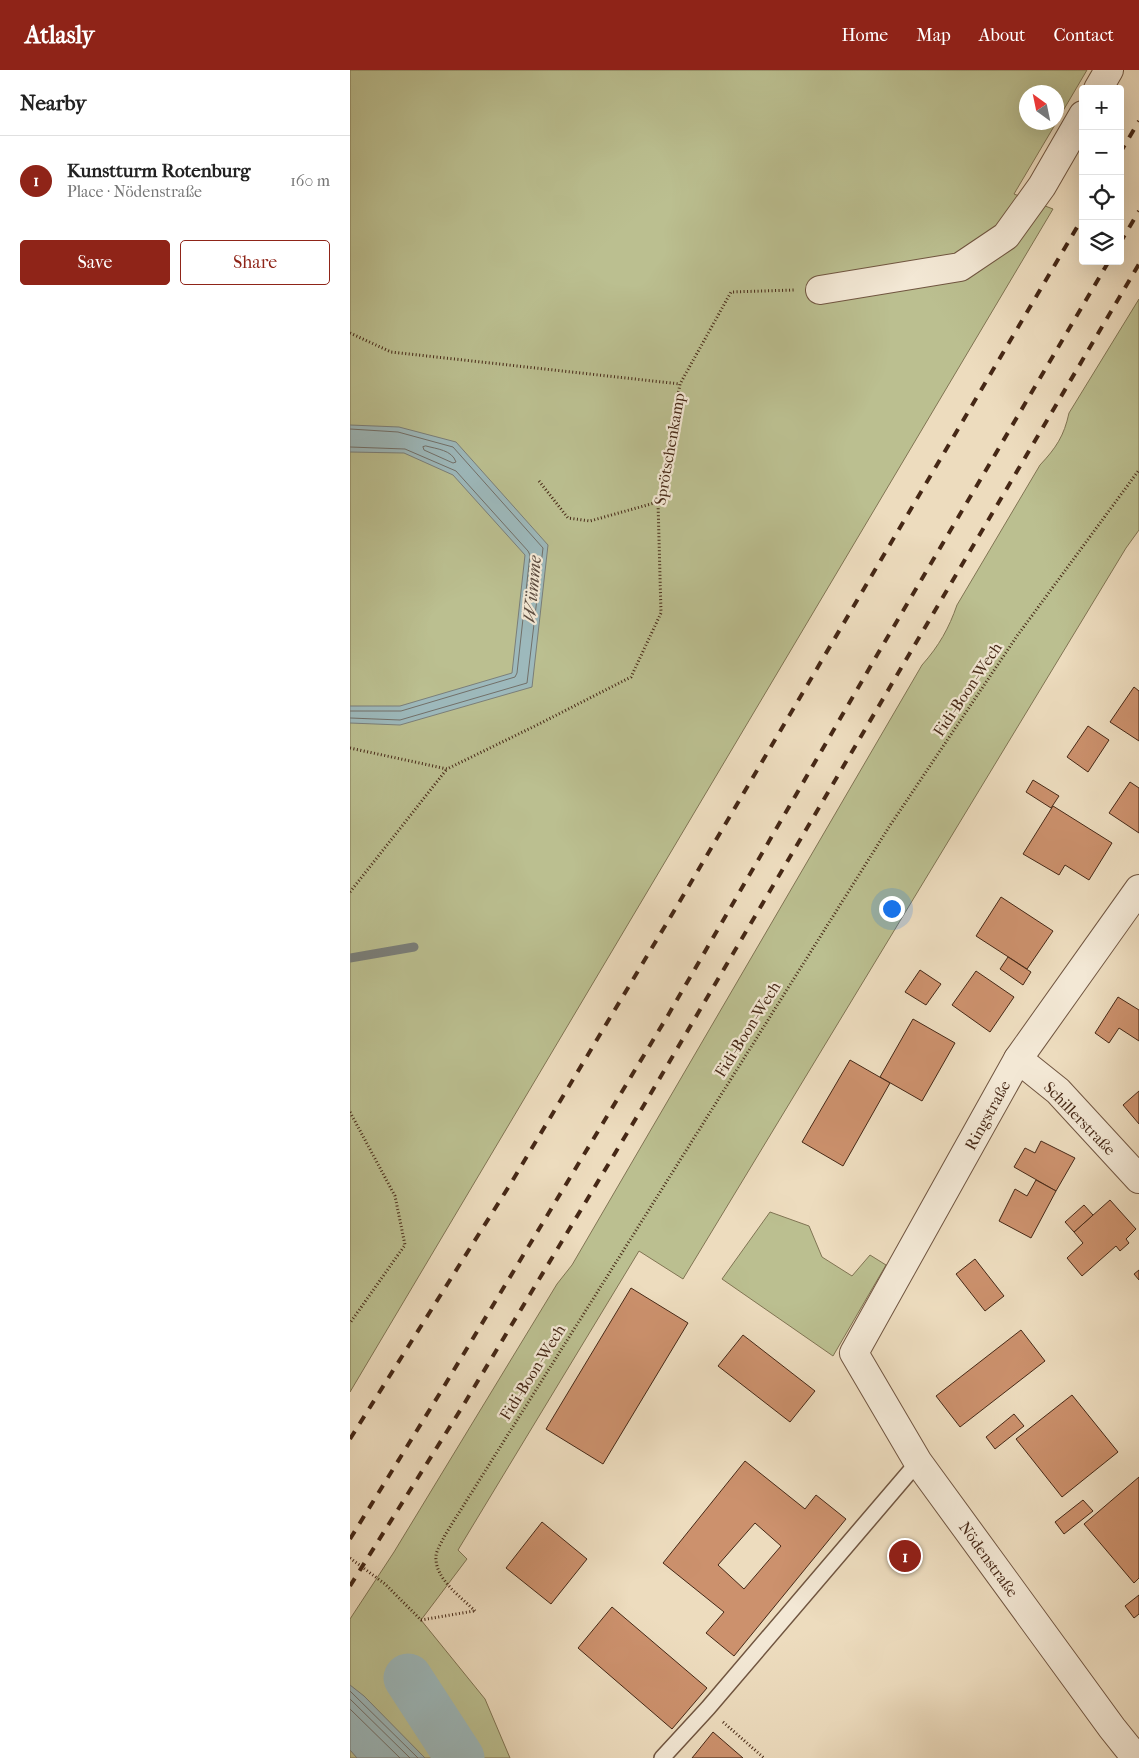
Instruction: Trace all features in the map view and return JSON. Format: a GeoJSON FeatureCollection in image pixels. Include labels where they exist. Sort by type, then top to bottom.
{"type":"FeatureCollection","features":[{"type":"Feature","properties":{"kind":"street"},"geometry":{"type":"LineString","coordinates":[[1100,85],[1109,70]]}},
{"type":"Feature","properties":{"kind":"street"},"geometry":{"type":"LineString","coordinates":[[820,290],[960,267],[1006,236],[1042,186],[1079,122]]}},
{"type":"Feature","properties":{"kind":"street","name":"Ringstraße"},"geometry":{"type":"LineString","coordinates":[[854,1353],[1018,1059],[1139,889]]}},
{"type":"Feature","properties":{"kind":"street","name":"Schillerstraße"},"geometry":{"type":"LineString","coordinates":[[1018,1059],[1058,1091],[1139,1179]]}},
{"type":"Feature","properties":{"kind":"street","name":"Nödenstraße"},"geometry":{"type":"LineString","coordinates":[[854,1353],[918,1462],[1112,1728],[1136,1758]]}},
{"type":"Feature","properties":{"kind":"lane"},"geometry":{"type":"LineString","coordinates":[[662,1758],[708,1708],[918,1462]]}},
{"type":"Feature","properties":{"kind":"path","name":"Sprötschenkamp"},"geometry":{"type":"LineString","coordinates":[[447,769],[631,677],[661,613],[658,502],[680,384],[731,292],[820,290]]}},
{"type":"Feature","properties":{"kind":"path"},"geometry":{"type":"LineString","coordinates":[[350,333],[391,352],[680,384]]}},
{"type":"Feature","properties":{"kind":"path","name":"Fidi-Boon-Wech"},"geometry":{"type":"LineString","coordinates":[[350,1558],[386,1584],[421,1620],[475,1611],[442,1578],[437,1567],[435,1556],[445,1535],[889,827],[1017,636],[1139,470]]}},
{"type":"Feature","properties":{"kind":"path"},"geometry":{"type":"LineString","coordinates":[[539,481],[568,518],[590,521],[658,502]]}},
{"type":"Feature","properties":{"kind":"path"},"geometry":{"type":"LineString","coordinates":[[350,748],[447,769],[350,892]]}},
{"type":"Feature","properties":{"kind":"path"},"geometry":{"type":"LineString","coordinates":[[350,1112],[395,1196],[406,1245],[350,1323]]}},
{"type":"Feature","properties":{"kind":"path"},"geometry":{"type":"LineString","coordinates":[[708,1708],[764,1758]]}},
{"type":"Feature","properties":{"kind":"green space"},"geometry":{"type":"Polygon","coordinates":[[[350,70],[1087,70],[1064,109],[1064,85],[1019,85],[1019,130],[1052,130],[1014,194],[1053,209],[350,1392],[350,70]]]}},
{"type":"Feature","properties":{"kind":"green space"},"geometry":{"type":"Polygon","coordinates":[[[1139,299],[1139,530],[1126,548],[683,1279],[639,1251],[458,1550],[467,1559],[421,1620],[485,1699],[510,1758],[350,1758],[350,1619],[394,1552],[557,1284],[572,1265],[922,665],[934,651],[943,636],[957,605],[1040,465],[1059,441],[1069,413],[1139,299]]]}},
{"type":"Feature","properties":{"kind":"green space"},"geometry":{"type":"Polygon","coordinates":[[[770,1212],[809,1226],[822,1257],[852,1276],[870,1255],[886,1265],[833,1356],[722,1279],[770,1212]]]}},
{"type":"Feature","properties":{"kind":"water","name":"Wümme"},"geometry":{"type":"Polygon","coordinates":[[[350,425],[399,427],[456,442],[548,545],[532,687],[400,725],[350,723],[350,706],[400,706],[512,673],[525,555],[453,475],[404,453],[350,452],[350,425]]]}},
{"type":"Feature","properties":{"kind":"water"},"geometry":{"type":"Polygon","coordinates":[[[350,1685],[364,1696],[425,1758],[357,1758],[350,1750],[350,1685]]]}},
{"type":"Feature","properties":{"kind":"building"},"geometry":{"type":"Polygon","coordinates":[[[1134,687],[1139,691],[1139,741],[1110,722],[1134,687]]]}},
{"type":"Feature","properties":{"kind":"building"},"geometry":{"type":"Polygon","coordinates":[[[1088,726],[1109,740],[1088,772],[1067,757],[1088,726]]]}},
{"type":"Feature","properties":{"kind":"building"},"geometry":{"type":"Polygon","coordinates":[[[1033,780],[1059,796],[1051,808],[1026,792],[1033,780]]]}},
{"type":"Feature","properties":{"kind":"building"},"geometry":{"type":"Polygon","coordinates":[[[1130,782],[1139,788],[1139,833],[1109,813],[1130,782]]]}},
{"type":"Feature","properties":{"kind":"building"},"geometry":{"type":"Polygon","coordinates":[[[1053,806],[1112,843],[1089,880],[1065,865],[1059,875],[1023,854],[1053,806]]]}},
{"type":"Feature","properties":{"kind":"building"},"geometry":{"type":"Polygon","coordinates":[[[1001,897],[1053,931],[1027,969],[976,936],[1001,897]]]}},
{"type":"Feature","properties":{"kind":"building"},"geometry":{"type":"Polygon","coordinates":[[[1008,957],[1031,972],[1023,985],[1000,969],[1008,957]]]}},
{"type":"Feature","properties":{"kind":"building"},"geometry":{"type":"Polygon","coordinates":[[[920,970],[941,984],[926,1005],[905,992],[920,970]]]}},
{"type":"Feature","properties":{"kind":"building"},"geometry":{"type":"Polygon","coordinates":[[[976,971],[1014,997],[990,1032],[952,1005],[976,971]]]}},
{"type":"Feature","properties":{"kind":"building"},"geometry":{"type":"Polygon","coordinates":[[[1118,997],[1139,1010],[1139,1041],[1119,1028],[1109,1043],[1095,1033],[1118,997]]]}},
{"type":"Feature","properties":{"kind":"building"},"geometry":{"type":"Polygon","coordinates":[[[913,1019],[955,1043],[922,1101],[880,1077],[913,1019]]]}},
{"type":"Feature","properties":{"kind":"building"},"geometry":{"type":"Polygon","coordinates":[[[850,1060],[890,1083],[843,1166],[802,1142],[850,1060]]]}},
{"type":"Feature","properties":{"kind":"building"},"geometry":{"type":"Polygon","coordinates":[[[1139,1091],[1139,1124],[1123,1105],[1139,1091]]]}},
{"type":"Feature","properties":{"kind":"building"},"geometry":{"type":"Polygon","coordinates":[[[1041,1141],[1075,1158],[1056,1191],[1014,1167],[1025,1148],[1035,1153],[1041,1141]]]}},
{"type":"Feature","properties":{"kind":"building"},"geometry":{"type":"Polygon","coordinates":[[[1036,1180],[1056,1191],[1031,1238],[999,1221],[1015,1189],[1027,1196],[1036,1180]]]}},
{"type":"Feature","properties":{"kind":"building"},"geometry":{"type":"Polygon","coordinates":[[[1110,1200],[1136,1229],[1126,1239],[1129,1243],[1120,1251],[1116,1246],[1082,1276],[1067,1258],[1083,1243],[1074,1232],[1110,1200]]]}},
{"type":"Feature","properties":{"kind":"building"},"geometry":{"type":"Polygon","coordinates":[[[1084,1205],[1093,1215],[1074,1232],[1065,1222],[1084,1205]]]}},
{"type":"Feature","properties":{"kind":"building"},"geometry":{"type":"Polygon","coordinates":[[[975,1259],[1004,1296],[985,1311],[956,1274],[975,1259]]]}},
{"type":"Feature","properties":{"kind":"building"},"geometry":{"type":"Polygon","coordinates":[[[1139,1270],[1139,1280],[1134,1274],[1139,1270]]]}},
{"type":"Feature","properties":{"kind":"building"},"geometry":{"type":"Polygon","coordinates":[[[631,1288],[688,1323],[603,1464],[546,1429],[631,1288]]]}},
{"type":"Feature","properties":{"kind":"building"},"geometry":{"type":"Polygon","coordinates":[[[1021,1330],[1045,1361],[960,1427],[936,1396],[1021,1330]]]}},
{"type":"Feature","properties":{"kind":"building"},"geometry":{"type":"Polygon","coordinates":[[[743,1335],[815,1391],[790,1422],[718,1366],[743,1335]]]}},
{"type":"Feature","properties":{"kind":"building"},"geometry":{"type":"Polygon","coordinates":[[[1072,1395],[1118,1452],[1062,1497],[1016,1439],[1072,1395]]]}},
{"type":"Feature","properties":{"kind":"building"},"geometry":{"type":"Polygon","coordinates":[[[1014,1414],[1024,1426],[995,1449],[986,1437],[1014,1414]]]}},
{"type":"Feature","properties":{"kind":"building"},"geometry":{"type":"Polygon","coordinates":[[[745,1461],[805,1509],[816,1495],[846,1519],[734,1656],[706,1633],[724,1612],[663,1563],[745,1461]],[[755,1523],[718,1565],[744,1589],[781,1546],[755,1523]]]}},
{"type":"Feature","properties":{"kind":"building"},"geometry":{"type":"Polygon","coordinates":[[[1139,1477],[1139,1578],[1134,1583],[1084,1524],[1139,1477]]]}},
{"type":"Feature","properties":{"kind":"building"},"geometry":{"type":"Polygon","coordinates":[[[1083,1500],[1093,1511],[1064,1534],[1055,1522],[1083,1500]]]}},
{"type":"Feature","properties":{"kind":"building"},"geometry":{"type":"Polygon","coordinates":[[[542,1522],[587,1559],[551,1604],[506,1568],[542,1522]]]}},
{"type":"Feature","properties":{"kind":"building"},"geometry":{"type":"Polygon","coordinates":[[[901,1540],[922,1554],[908,1573],[888,1558],[901,1540]]]}},
{"type":"Feature","properties":{"kind":"building"},"geometry":{"type":"Polygon","coordinates":[[[1139,1595],[1139,1614],[1134,1618],[1125,1606],[1139,1595]]]}},
{"type":"Feature","properties":{"kind":"building"},"geometry":{"type":"Polygon","coordinates":[[[612,1607],[707,1688],[672,1729],[578,1648],[612,1607]]]}},
{"type":"Feature","properties":{"kind":"building"},"geometry":{"type":"Polygon","coordinates":[[[713,1732],[743,1758],[692,1758],[713,1732]]]}},
{"type":"Feature","properties":{"kind":"waterway"},"geometry":{"type":"LineString","coordinates":[[350,958],[414,947]]}},
{"type":"Feature","properties":{"kind":"waterway"},"geometry":{"type":"LineString","coordinates":[[408,1678],[460,1758]]}},
{"type":"Feature","properties":{"kind":"railway"},"geometry":{"type":"LineString","coordinates":[[1124,146],[1139,121]]}},
{"type":"Feature","properties":{"kind":"railway"},"geometry":{"type":"LineString","coordinates":[[1124,236],[1139,211]]}},
{"type":"Feature","properties":{"kind":"railway"},"geometry":{"type":"LineString","coordinates":[[350,1439],[511,1183],[680,901],[1081,220]]}},
{"type":"Feature","properties":{"kind":"railway"},"geometry":{"type":"LineString","coordinates":[[350,1586],[461,1409],[641,1110],[1139,264]]}},
{"type":"Feature","properties":{"kind":"railway"},"geometry":{"type":"LineString","coordinates":[[350,1539],[667,1017],[1107,265]]}},
{"type":"Feature","properties":{"kind":"place","name":"Kunstturm Rotenburg"},"geometry":{"type":"Point","coordinates":[905,1556]}}]}
